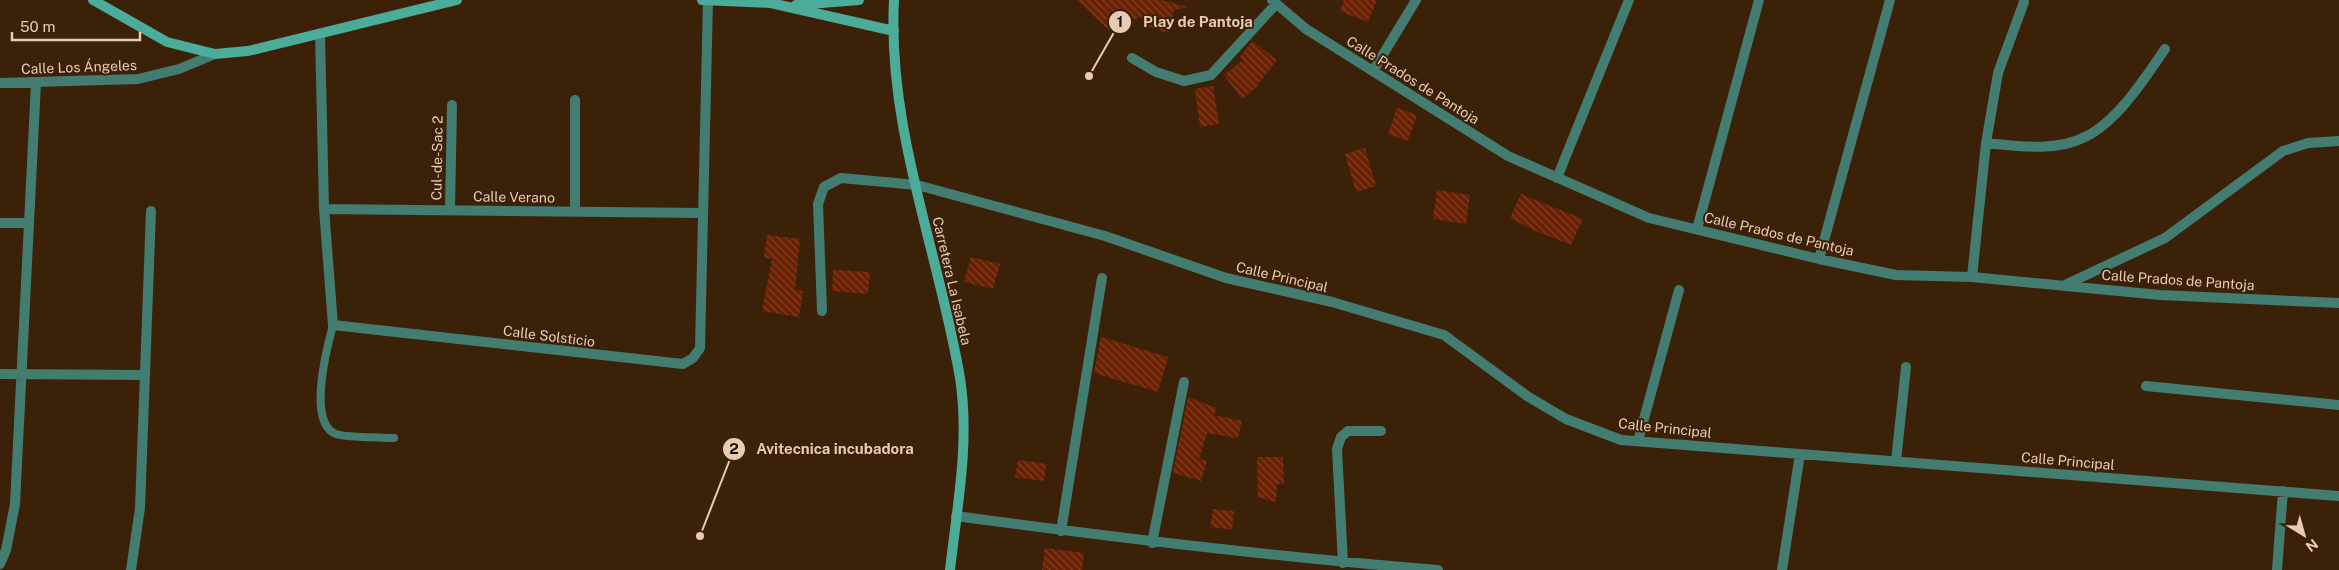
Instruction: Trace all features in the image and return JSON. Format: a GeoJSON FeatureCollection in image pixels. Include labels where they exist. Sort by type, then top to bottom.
{"type":"FeatureCollection","features":[{"type":"Feature","properties":{"kind":"street"},"geometry":{"type":"LineString","coordinates":[[93,0],[167,42],[215,54],[248,51],[320,34],[418,5],[456,0]]}},
{"type":"Feature","properties":{"kind":"street"},"geometry":{"type":"LineString","coordinates":[[702,0],[771,2],[894,30]]}},
{"type":"Feature","properties":{"kind":"street","name":"Calle Solsticio"},"geometry":{"type":"LineString","coordinates":[[333,325],[683,364],[693,358],[700,348],[708,0]]}},
{"type":"Feature","properties":{"kind":"street"},"geometry":{"type":"LineString","coordinates":[[785,6],[859,0]]}},
{"type":"Feature","properties":{"kind":"street","name":"Carretera La Isabela"},"geometry":{"type":"LineString","coordinates":[[894,0],[894,30],[902,118],[960,379],[964,455],[950,570]]}},
{"type":"Feature","properties":{"kind":"street"},"geometry":{"type":"LineString","coordinates":[[1373,71],[1416,0]]}},
{"type":"Feature","properties":{"kind":"street"},"geometry":{"type":"LineString","coordinates":[[1557,178],[1629,0]]}},
{"type":"Feature","properties":{"kind":"street"},"geometry":{"type":"LineString","coordinates":[[1697,229],[1759,0]]}},
{"type":"Feature","properties":{"kind":"street"},"geometry":{"type":"LineString","coordinates":[[1819,259],[1890,0]]}},
{"type":"Feature","properties":{"kind":"street"},"geometry":{"type":"LineString","coordinates":[[1132,58],[1156,72],[1184,81],[1211,75],[1274,2]]}},
{"type":"Feature","properties":{"kind":"street","name":"Calle Prados de Pantoja"},"geometry":{"type":"LineString","coordinates":[[1274,2],[1306,29],[1508,156],[1649,218],[1819,259],[1896,275],[1972,276],[2160,295],[2339,303]]}},
{"type":"Feature","properties":{"kind":"street"},"geometry":{"type":"LineString","coordinates":[[1972,276],[1986,143],[1998,73],[2024,2]]}},
{"type":"Feature","properties":{"kind":"street"},"geometry":{"type":"LineString","coordinates":[[320,34],[324,209],[333,325]]}},
{"type":"Feature","properties":{"kind":"street"},"geometry":{"type":"LineString","coordinates":[[1986,143],[2029,147],[2062,143],[2085,137],[2109,120],[2141,84],[2165,49]]}},
{"type":"Feature","properties":{"kind":"street","name":"Calle Los Ángeles"},"geometry":{"type":"LineString","coordinates":[[0,83],[138,80],[179,69],[215,54]]}},
{"type":"Feature","properties":{"kind":"street"},"geometry":{"type":"LineString","coordinates":[[0,564],[6,550],[15,504],[36,83]]}},
{"type":"Feature","properties":{"kind":"street"},"geometry":{"type":"LineString","coordinates":[[575,100],[575,212]]}},
{"type":"Feature","properties":{"kind":"street","name":"Cul-de-Sac 2"},"geometry":{"type":"LineString","coordinates":[[450,210],[452,106]]}},
{"type":"Feature","properties":{"kind":"street"},"geometry":{"type":"LineString","coordinates":[[2064,285],[2165,238],[2283,151],[2308,143],[2339,141]]}},
{"type":"Feature","properties":{"kind":"street","name":"Calle Principal"},"geometry":{"type":"LineString","coordinates":[[822,311],[818,204],[824,187],[841,178],[917,184],[1106,236],[1226,278],[1332,302],[1444,335],[1527,396],[1566,419],[1621,440],[2339,496]]}},
{"type":"Feature","properties":{"kind":"street","name":"Calle Verano"},"geometry":{"type":"LineString","coordinates":[[324,209],[702,213]]}},
{"type":"Feature","properties":{"kind":"street"},"geometry":{"type":"LineString","coordinates":[[131,570],[140,508],[151,211]]}},
{"type":"Feature","properties":{"kind":"street"},"geometry":{"type":"LineString","coordinates":[[0,223],[28,222]]}},
{"type":"Feature","properties":{"kind":"street"},"geometry":{"type":"LineString","coordinates":[[1062,531],[1102,278]]}},
{"type":"Feature","properties":{"kind":"street"},"geometry":{"type":"LineString","coordinates":[[1638,441],[1679,290]]}},
{"type":"Feature","properties":{"kind":"street"},"geometry":{"type":"LineString","coordinates":[[1896,461],[1906,367]]}},
{"type":"Feature","properties":{"kind":"street"},"geometry":{"type":"LineString","coordinates":[[0,374],[144,375]]}},
{"type":"Feature","properties":{"kind":"street"},"geometry":{"type":"LineString","coordinates":[[1152,543],[1184,382]]}},
{"type":"Feature","properties":{"kind":"street"},"geometry":{"type":"LineString","coordinates":[[2146,386],[2339,405]]}},
{"type":"Feature","properties":{"kind":"street"},"geometry":{"type":"LineString","coordinates":[[1343,563],[1337,449],[1341,437],[1348,431],[1381,432]]}},
{"type":"Feature","properties":{"kind":"street"},"geometry":{"type":"LineString","coordinates":[[1782,570],[1800,454]]}},
{"type":"Feature","properties":{"kind":"street"},"geometry":{"type":"LineString","coordinates":[[2277,570],[2283,492]]}},
{"type":"Feature","properties":{"kind":"street"},"geometry":{"type":"LineString","coordinates":[[956,516],[1152,543],[1343,563],[1438,570]]}},
{"type":"Feature","properties":{"kind":"lane"},"geometry":{"type":"LineString","coordinates":[[333,325],[322,366],[321,396],[323,418],[328,428],[336,434],[394,438]]}},
{"type":"Feature","properties":{"kind":"building"},"geometry":{"type":"Polygon","coordinates":[[[1077,0],[1161,0],[1188,7],[1174,10],[1168,33],[1149,27],[1152,15],[1116,23],[1109,30],[1077,0]]]}},
{"type":"Feature","properties":{"kind":"building"},"geometry":{"type":"Polygon","coordinates":[[[1344,0],[1377,0],[1368,22],[1340,11],[1344,0]]]}},
{"type":"Feature","properties":{"kind":"building"},"geometry":{"type":"Polygon","coordinates":[[[1252,41],[1277,60],[1259,85],[1242,99],[1224,75],[1243,60],[1240,57],[1252,41]]]}},
{"type":"Feature","properties":{"kind":"building"},"geometry":{"type":"Polygon","coordinates":[[[1213,86],[1219,124],[1200,127],[1195,89],[1213,86]]]}},
{"type":"Feature","properties":{"kind":"building"},"geometry":{"type":"Polygon","coordinates":[[[1397,108],[1417,115],[1408,141],[1388,134],[1397,108]]]}},
{"type":"Feature","properties":{"kind":"building"},"geometry":{"type":"Polygon","coordinates":[[[1365,148],[1376,186],[1356,192],[1345,154],[1365,148]]]}},
{"type":"Feature","properties":{"kind":"building"},"geometry":{"type":"Polygon","coordinates":[[[1437,190],[1470,195],[1466,224],[1433,219],[1437,190]]]}},
{"type":"Feature","properties":{"kind":"building"},"geometry":{"type":"Polygon","coordinates":[[[1521,194],[1583,219],[1571,245],[1533,230],[1510,218],[1521,194]]]}},
{"type":"Feature","properties":{"kind":"building"},"geometry":{"type":"Polygon","coordinates":[[[767,235],[800,239],[795,290],[803,291],[799,317],[762,311],[772,259],[764,258],[767,235]]]}},
{"type":"Feature","properties":{"kind":"building"},"geometry":{"type":"Polygon","coordinates":[[[971,257],[1000,264],[993,289],[964,282],[971,257]]]}},
{"type":"Feature","properties":{"kind":"building"},"geometry":{"type":"Polygon","coordinates":[[[833,270],[870,272],[868,294],[832,291],[833,270]]]}},
{"type":"Feature","properties":{"kind":"building"},"geometry":{"type":"Polygon","coordinates":[[[1101,337],[1168,357],[1158,392],[1094,373],[1101,337]]]}},
{"type":"Feature","properties":{"kind":"building"},"geometry":{"type":"Polygon","coordinates":[[[1188,397],[1217,408],[1214,415],[1242,421],[1238,438],[1207,433],[1199,459],[1207,461],[1201,481],[1173,473],[1188,397]]]}},
{"type":"Feature","properties":{"kind":"building"},"geometry":{"type":"Polygon","coordinates":[[[1257,457],[1283,457],[1284,484],[1277,484],[1276,502],[1258,497],[1257,457]]]}},
{"type":"Feature","properties":{"kind":"building"},"geometry":{"type":"Polygon","coordinates":[[[1018,460],[1046,464],[1044,481],[1015,477],[1018,460]]]}},
{"type":"Feature","properties":{"kind":"building"},"geometry":{"type":"Polygon","coordinates":[[[1213,509],[1234,511],[1232,530],[1210,527],[1213,509]]]}},
{"type":"Feature","properties":{"kind":"building"},"geometry":{"type":"Polygon","coordinates":[[[1045,548],[1084,553],[1082,570],[1042,570],[1045,548]]]}},
{"type":"Feature","properties":{"kind":"place","name":"Play de Pantoja"},"geometry":{"type":"Point","coordinates":[1089,76]}},
{"type":"Feature","properties":{"kind":"place","name":"Avitecnica incubadora"},"geometry":{"type":"Point","coordinates":[700,536]}}]}
